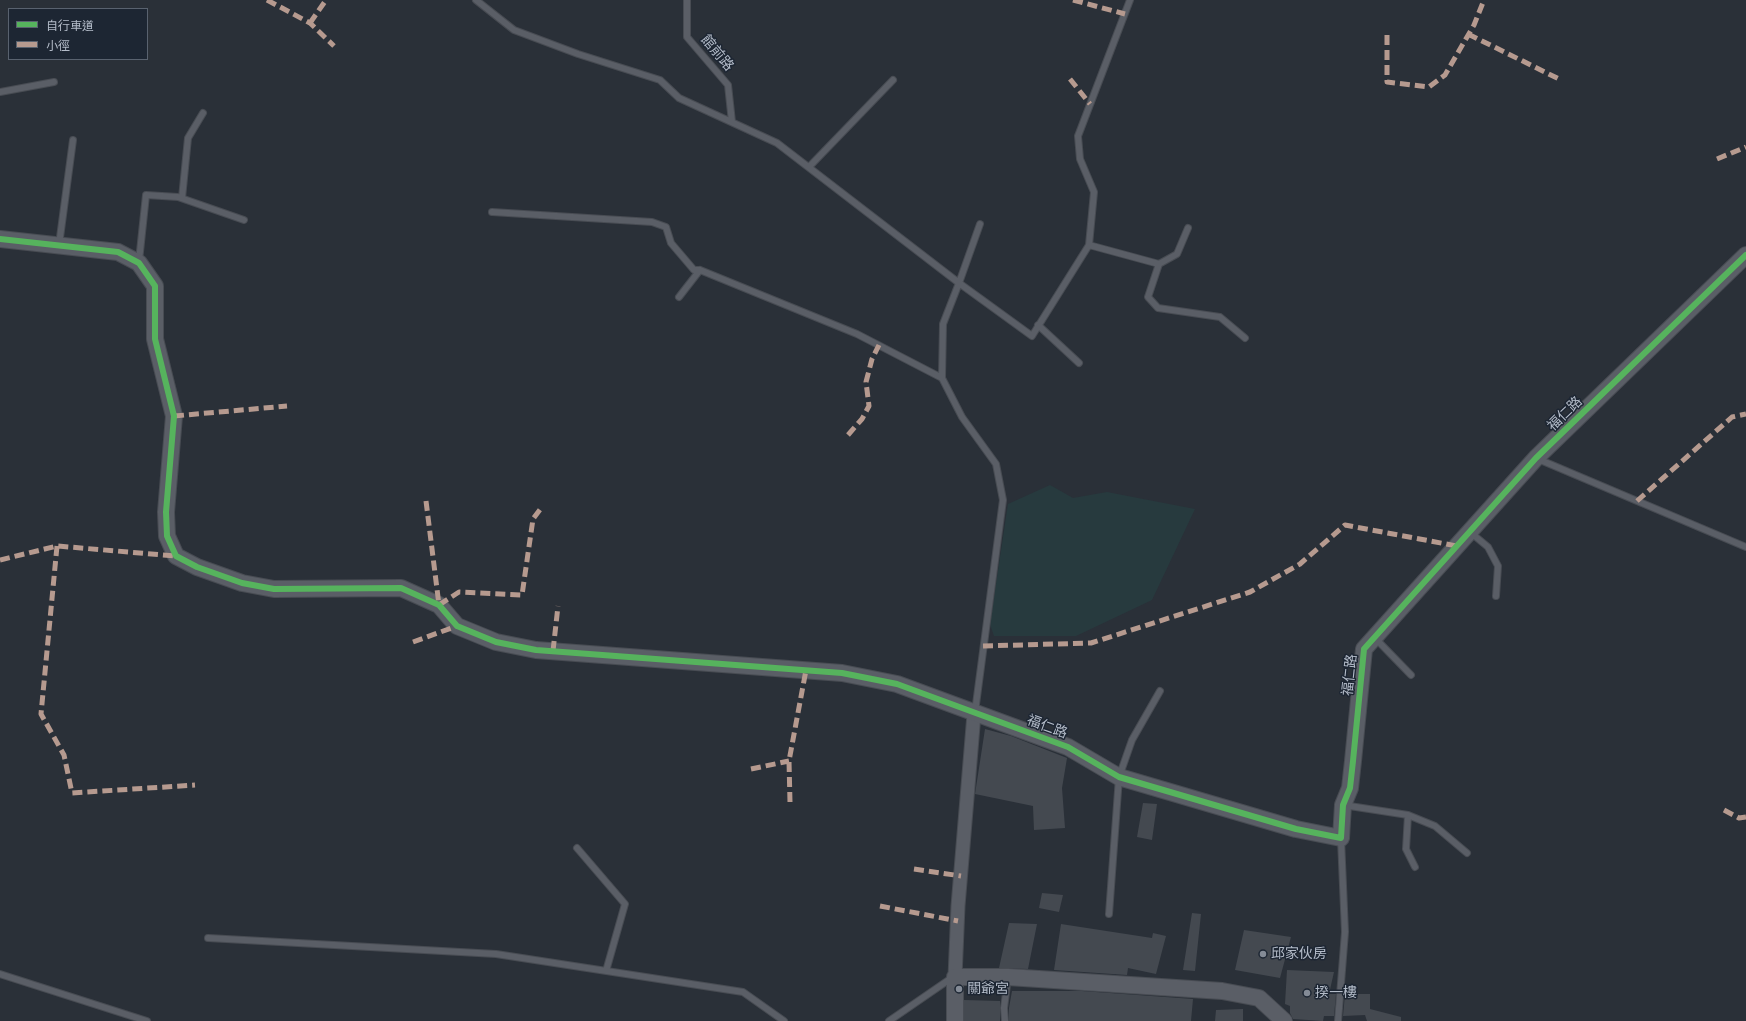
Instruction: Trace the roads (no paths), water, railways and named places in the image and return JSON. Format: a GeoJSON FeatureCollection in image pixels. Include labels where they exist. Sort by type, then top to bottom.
{"type":"FeatureCollection","features":[{"type":"Feature","properties":{"kind":"street"},"geometry":{"type":"LineString","coordinates":[[0,239],[118,252],[139,263]]}},
{"type":"Feature","properties":{"kind":"street","name":"福仁路"},"geometry":{"type":"LineString","coordinates":[[139,263],[155,286],[155,339],[174,416],[166,512],[167,536],[176,556],[197,567],[242,583],[274,589],[401,588],[439,605],[457,626],[496,642],[536,650],[842,673],[897,684],[974,714],[1068,747],[1119,777],[1296,829],[1341,838],[1343,805],[1350,788],[1364,649],[1536,458],[1746,255]]}},
{"type":"Feature","properties":{"kind":"street"},"geometry":{"type":"LineString","coordinates":[[955,1021],[958,906],[974,714]]}},
{"type":"Feature","properties":{"kind":"street"},"geometry":{"type":"LineString","coordinates":[[955,977],[1008,976],[1222,991],[1259,998],[1284,1021]]}},
{"type":"Feature","properties":{"kind":"lane"},"geometry":{"type":"LineString","coordinates":[[476,0],[514,30],[578,54],[660,80],[679,98],[778,143],[959,283],[1032,336],[1089,245],[1094,192],[1080,159],[1078,136],[1130,0]]}},
{"type":"Feature","properties":{"kind":"lane","name":"館前路"},"geometry":{"type":"LineString","coordinates":[[688,0],[687,37],[728,85],[732,122]]}},
{"type":"Feature","properties":{"kind":"lane"},"geometry":{"type":"LineString","coordinates":[[809,167],[893,80]]}},
{"type":"Feature","properties":{"kind":"lane"},"geometry":{"type":"LineString","coordinates":[[0,92],[54,82]]}},
{"type":"Feature","properties":{"kind":"lane"},"geometry":{"type":"LineString","coordinates":[[182,198],[188,138],[203,113]]}},
{"type":"Feature","properties":{"kind":"lane"},"geometry":{"type":"LineString","coordinates":[[59,246],[73,140]]}},
{"type":"Feature","properties":{"kind":"lane"},"geometry":{"type":"LineString","coordinates":[[139,263],[146,196],[182,198],[244,220]]}},
{"type":"Feature","properties":{"kind":"lane"},"geometry":{"type":"LineString","coordinates":[[492,212],[652,222],[666,227],[671,243],[694,270],[700,270],[857,334],[942,378]]}},
{"type":"Feature","properties":{"kind":"lane"},"geometry":{"type":"LineString","coordinates":[[974,714],[1003,500],[996,464],[962,417],[942,378],[943,324],[980,224]]}},
{"type":"Feature","properties":{"kind":"lane"},"geometry":{"type":"LineString","coordinates":[[1188,228],[1177,254],[1159,264],[1148,297],[1158,308],[1220,317],[1245,338]]}},
{"type":"Feature","properties":{"kind":"lane"},"geometry":{"type":"LineString","coordinates":[[1089,245],[1159,264]]}},
{"type":"Feature","properties":{"kind":"lane"},"geometry":{"type":"LineString","coordinates":[[679,297],[700,270]]}},
{"type":"Feature","properties":{"kind":"lane"},"geometry":{"type":"LineString","coordinates":[[1038,325],[1079,362]]}},
{"type":"Feature","properties":{"kind":"lane"},"geometry":{"type":"LineString","coordinates":[[1536,458],[1746,547]]}},
{"type":"Feature","properties":{"kind":"lane"},"geometry":{"type":"LineString","coordinates":[[1470,532],[1488,548],[1498,566],[1496,596]]}},
{"type":"Feature","properties":{"kind":"lane"},"geometry":{"type":"LineString","coordinates":[[1374,638],[1411,675]]}},
{"type":"Feature","properties":{"kind":"lane"},"geometry":{"type":"LineString","coordinates":[[1109,914],[1119,777],[1132,740],[1160,691]]}},
{"type":"Feature","properties":{"kind":"lane"},"geometry":{"type":"LineString","coordinates":[[1343,805],[1408,815],[1435,826],[1467,853]]}},
{"type":"Feature","properties":{"kind":"lane"},"geometry":{"type":"LineString","coordinates":[[1408,815],[1406,849],[1415,867]]}},
{"type":"Feature","properties":{"kind":"lane"},"geometry":{"type":"LineString","coordinates":[[1338,1021],[1346,932],[1341,838]]}},
{"type":"Feature","properties":{"kind":"lane"},"geometry":{"type":"LineString","coordinates":[[577,848],[625,904],[606,971]]}},
{"type":"Feature","properties":{"kind":"lane"},"geometry":{"type":"LineString","coordinates":[[208,938],[496,954],[743,992],[784,1021]]}},
{"type":"Feature","properties":{"kind":"lane"},"geometry":{"type":"LineString","coordinates":[[0,974],[147,1021]]}},
{"type":"Feature","properties":{"kind":"lane"},"geometry":{"type":"LineString","coordinates":[[1005,1021],[1004,1008],[1008,976]]}},
{"type":"Feature","properties":{"kind":"lane"},"geometry":{"type":"LineString","coordinates":[[888,1021],[955,977]]}},
{"type":"Feature","properties":{"kind":"place","name":"邱家伙房"},"geometry":{"type":"Point","coordinates":[1263,954]}},
{"type":"Feature","properties":{"kind":"place","name":"關爺宮"},"geometry":{"type":"Point","coordinates":[959,989]}},
{"type":"Feature","properties":{"kind":"place","name":"揆一樓"},"geometry":{"type":"Point","coordinates":[1307,993]}}]}
